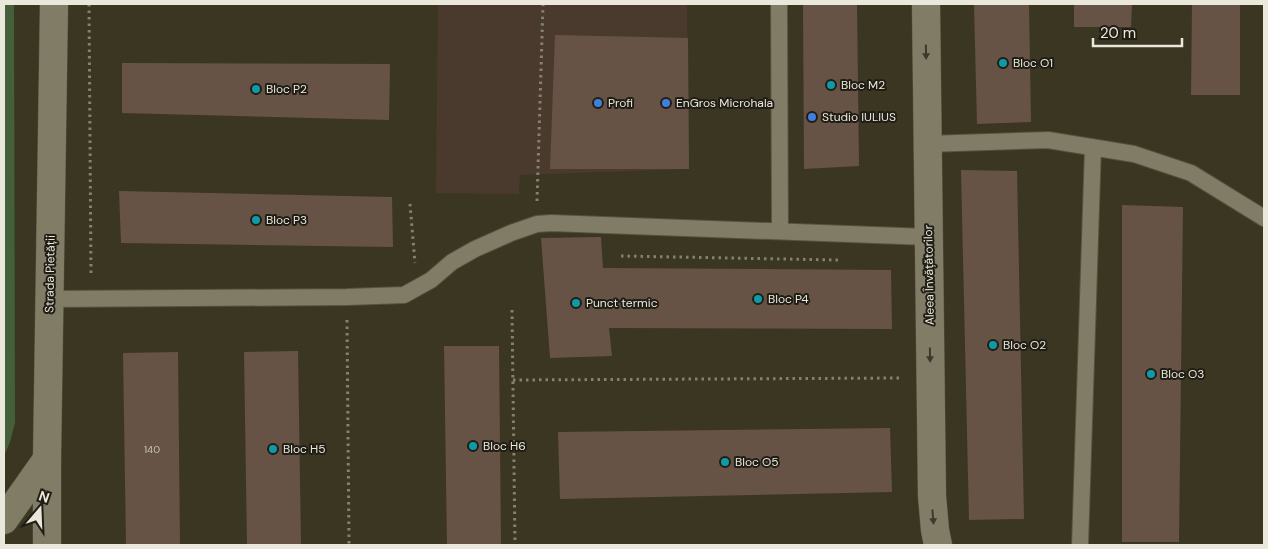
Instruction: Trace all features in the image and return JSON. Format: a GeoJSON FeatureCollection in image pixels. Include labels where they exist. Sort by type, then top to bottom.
{"type":"FeatureCollection","features":[{"type":"Feature","properties":{"kind":"street","name":"Strada Pietății"},"geometry":{"type":"LineString","coordinates":[[47,545],[54,4]]}},
{"type":"Feature","properties":{"kind":"street","name":"Aleea Învățătorilor"},"geometry":{"type":"LineString","coordinates":[[926,4],[932,496],[934,530],[938,545]]}},
{"type":"Feature","properties":{"kind":"street"},"geometry":{"type":"LineString","coordinates":[[4,520],[47,459]]}},
{"type":"Feature","properties":{"kind":"lane"},"geometry":{"type":"LineString","coordinates":[[779,4],[780,231]]}},
{"type":"Feature","properties":{"kind":"lane"},"geometry":{"type":"LineString","coordinates":[[927,144],[1048,140],[1134,154],[1191,173],[1264,218]]}},
{"type":"Feature","properties":{"kind":"lane"},"geometry":{"type":"LineString","coordinates":[[1080,545],[1094,148]]}},
{"type":"Feature","properties":{"kind":"lane"},"geometry":{"type":"LineString","coordinates":[[50,299],[404,295],[431,280],[452,262],[475,249],[511,232],[537,224],[551,223],[928,238]]}},
{"type":"Feature","properties":{"kind":"path"},"geometry":{"type":"LineString","coordinates":[[89,4],[90,264],[92,278]]}},
{"type":"Feature","properties":{"kind":"path"},"geometry":{"type":"LineString","coordinates":[[537,224],[543,4]]}},
{"type":"Feature","properties":{"kind":"path"},"geometry":{"type":"LineString","coordinates":[[410,204],[415,267]]}},
{"type":"Feature","properties":{"kind":"path"},"geometry":{"type":"LineString","coordinates":[[621,256],[847,260]]}},
{"type":"Feature","properties":{"kind":"path"},"geometry":{"type":"LineString","coordinates":[[347,297],[350,545]]}},
{"type":"Feature","properties":{"kind":"path"},"geometry":{"type":"LineString","coordinates":[[512,310],[515,545]]}},
{"type":"Feature","properties":{"kind":"path"},"geometry":{"type":"LineString","coordinates":[[513,380],[910,378]]}},
{"type":"Feature","properties":{"kind":"shaded area"},"geometry":{"type":"Polygon","coordinates":[[[438,4],[687,4],[689,169],[520,175],[519,194],[436,193],[438,4]]]}},
{"type":"Feature","properties":{"kind":"green space"},"geometry":{"type":"Polygon","coordinates":[[[4,4],[14,4],[15,423],[4,456],[4,4]]]}},
{"type":"Feature","properties":{"kind":"building","name":"Bloc M2"},"geometry":{"type":"Polygon","coordinates":[[[803,4],[857,4],[859,166],[804,169],[803,4]]]}},
{"type":"Feature","properties":{"kind":"building","name":"Bloc O1"},"geometry":{"type":"Polygon","coordinates":[[[974,4],[1029,4],[1031,122],[977,124],[974,4]]]}},
{"type":"Feature","properties":{"kind":"building"},"geometry":{"type":"Polygon","coordinates":[[[1074,4],[1132,4],[1131,27],[1074,27],[1074,4]]]}},
{"type":"Feature","properties":{"kind":"building"},"geometry":{"type":"Polygon","coordinates":[[[1192,4],[1240,4],[1240,95],[1191,95],[1192,4]]]}},
{"type":"Feature","properties":{"kind":"building","name":"Profi"},"geometry":{"type":"Polygon","coordinates":[[[555,35],[688,38],[689,169],[550,169],[555,35]]]}},
{"type":"Feature","properties":{"kind":"building","name":"Bloc P2"},"geometry":{"type":"Polygon","coordinates":[[[122,63],[390,64],[389,120],[122,113],[122,63]]]}},
{"type":"Feature","properties":{"kind":"building","name":"Bloc O2"},"geometry":{"type":"Polygon","coordinates":[[[961,170],[1017,171],[1024,519],[969,520],[961,170]]]}},
{"type":"Feature","properties":{"kind":"building","name":"Bloc P3"},"geometry":{"type":"Polygon","coordinates":[[[119,191],[392,197],[393,247],[121,243],[119,191]]]}},
{"type":"Feature","properties":{"kind":"building","name":"Bloc O3"},"geometry":{"type":"Polygon","coordinates":[[[1122,205],[1183,207],[1179,542],[1122,542],[1122,205]]]}},
{"type":"Feature","properties":{"kind":"building","name":"Bloc P4"},"geometry":{"type":"Polygon","coordinates":[[[601,237],[603,268],[891,270],[892,329],[609,328],[612,356],[550,358],[541,238],[601,237]]]}},
{"type":"Feature","properties":{"kind":"building","name":"Bloc H6"},"geometry":{"type":"Polygon","coordinates":[[[444,346],[499,346],[501,545],[447,545],[444,346]]]}},
{"type":"Feature","properties":{"kind":"building","name":"Bloc H5"},"geometry":{"type":"Polygon","coordinates":[[[298,351],[301,545],[247,545],[244,352],[298,351]]]}},
{"type":"Feature","properties":{"kind":"building"},"geometry":{"type":"Polygon","coordinates":[[[178,352],[180,545],[126,545],[123,353],[178,352]]]}},
{"type":"Feature","properties":{"kind":"building","name":"Bloc O5"},"geometry":{"type":"Polygon","coordinates":[[[890,428],[892,492],[560,499],[558,432],[890,428]]]}},
{"type":"Feature","properties":{"kind":"place","name":"Bloc O1"},"geometry":{"type":"Point","coordinates":[1003,63]}},
{"type":"Feature","properties":{"kind":"place","name":"Bloc M2"},"geometry":{"type":"Point","coordinates":[831,85]}},
{"type":"Feature","properties":{"kind":"place","name":"Bloc P2"},"geometry":{"type":"Point","coordinates":[256,89]}},
{"type":"Feature","properties":{"kind":"place","name":"Profi"},"geometry":{"type":"Point","coordinates":[598,103]}},
{"type":"Feature","properties":{"kind":"place","name":"EnGros Microhala"},"geometry":{"type":"Point","coordinates":[666,103]}},
{"type":"Feature","properties":{"kind":"place","name":"Studio IULIUS"},"geometry":{"type":"Point","coordinates":[812,117]}},
{"type":"Feature","properties":{"kind":"place","name":"Bloc P3"},"geometry":{"type":"Point","coordinates":[256,220]}},
{"type":"Feature","properties":{"kind":"place","name":"Bloc P4"},"geometry":{"type":"Point","coordinates":[758,299]}},
{"type":"Feature","properties":{"kind":"place","name":"Punct termic"},"geometry":{"type":"Point","coordinates":[576,303]}},
{"type":"Feature","properties":{"kind":"place","name":"Bloc O2"},"geometry":{"type":"Point","coordinates":[993,345]}},
{"type":"Feature","properties":{"kind":"place","name":"Bloc O3"},"geometry":{"type":"Point","coordinates":[1151,374]}},
{"type":"Feature","properties":{"kind":"place","name":"Bloc H6"},"geometry":{"type":"Point","coordinates":[473,446]}},
{"type":"Feature","properties":{"kind":"place","name":"Bloc H5"},"geometry":{"type":"Point","coordinates":[273,449]}},
{"type":"Feature","properties":{"kind":"place","name":"Bloc O5"},"geometry":{"type":"Point","coordinates":[725,462]}}]}
